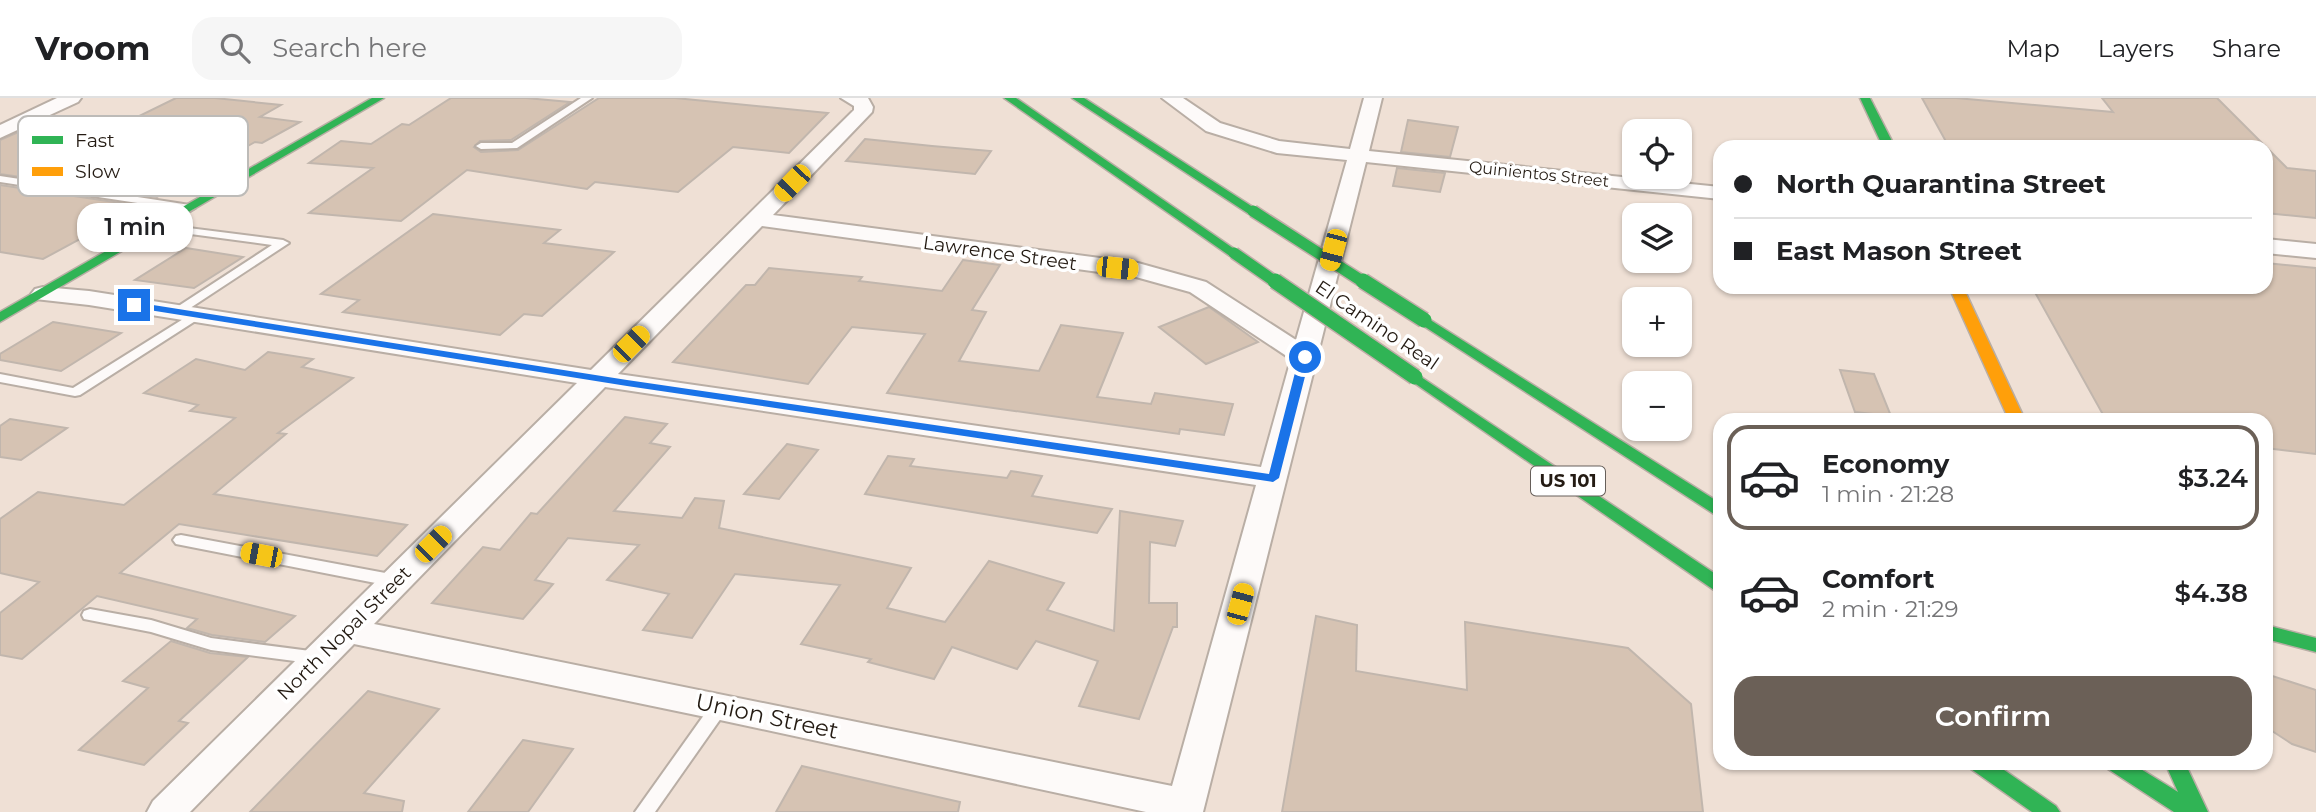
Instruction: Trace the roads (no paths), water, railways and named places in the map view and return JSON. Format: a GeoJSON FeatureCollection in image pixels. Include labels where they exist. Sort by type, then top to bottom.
{"type":"FeatureCollection","features":[{"type":"Feature","properties":{"kind":"main road"},"geometry":{"type":"LineString","coordinates":[[248,174],[379,98]]}},
{"type":"Feature","properties":{"kind":"main road","name":"El Camino Real"},"geometry":{"type":"LineString","coordinates":[[1009,98],[1713,581]]}},
{"type":"Feature","properties":{"kind":"main road","name":"El Camino Real"},"geometry":{"type":"LineString","coordinates":[[1077,98],[1713,506]]}},
{"type":"Feature","properties":{"kind":"main road"},"geometry":{"type":"LineString","coordinates":[[1865,98],[1886,140]]}},
{"type":"Feature","properties":{"kind":"main road"},"geometry":{"type":"LineString","coordinates":[[0,318],[30,292],[157,227],[211,196]]}},
{"type":"Feature","properties":{"kind":"main road"},"geometry":{"type":"LineString","coordinates":[[1959,294],[2014,413]]}},
{"type":"Feature","properties":{"kind":"main road"},"geometry":{"type":"LineString","coordinates":[[2273,634],[2316,645]]}},
{"type":"Feature","properties":{"kind":"main road"},"geometry":{"type":"LineString","coordinates":[[1988,770],[2049,812]]}},
{"type":"Feature","properties":{"kind":"main road"},"geometry":{"type":"LineString","coordinates":[[2126,770],[2191,812]]}},
{"type":"Feature","properties":{"kind":"main road"},"geometry":{"type":"LineString","coordinates":[[2178,770],[2197,812]]}},
{"type":"Feature","properties":{"kind":"street"},"geometry":{"type":"LineString","coordinates":[[34,116],[72,98]]}},
{"type":"Feature","properties":{"kind":"street","name":"North Nopal Street"},"geometry":{"type":"LineString","coordinates":[[166,812],[863,112],[861,102],[850,98]]}},
{"type":"Feature","properties":{"kind":"street","name":"Quinientos Street"},"geometry":{"type":"LineString","coordinates":[[1171,98],[1213,127],[1277,147],[1713,192]]}},
{"type":"Feature","properties":{"kind":"street"},"geometry":{"type":"LineString","coordinates":[[1185,808],[1373,98]]}},
{"type":"Feature","properties":{"kind":"street"},"geometry":{"type":"LineString","coordinates":[[0,132],[18,124]]}},
{"type":"Feature","properties":{"kind":"street","name":"Lawrence Street"},"geometry":{"type":"LineString","coordinates":[[757,219],[1138,270],[1198,287],[1305,357]]}},
{"type":"Feature","properties":{"kind":"street"},"geometry":{"type":"LineString","coordinates":[[2273,247],[2316,251]]}},
{"type":"Feature","properties":{"kind":"street"},"geometry":{"type":"LineString","coordinates":[[30,292],[187,313],[598,378],[1273,478]]}},
{"type":"Feature","properties":{"kind":"street","name":"Union Street"},"geometry":{"type":"LineString","coordinates":[[348,631],[720,706],[1185,808]]}},
{"type":"Feature","properties":{"kind":"lane"},"geometry":{"type":"LineString","coordinates":[[481,146],[514,146],[587,98]]}},
{"type":"Feature","properties":{"kind":"lane"},"geometry":{"type":"LineString","coordinates":[[0,179],[18,182]]}},
{"type":"Feature","properties":{"kind":"lane"},"geometry":{"type":"LineString","coordinates":[[111,196],[190,208]]}},
{"type":"Feature","properties":{"kind":"lane"},"geometry":{"type":"LineString","coordinates":[[0,378],[75,392],[283,243],[157,227]]}},
{"type":"Feature","properties":{"kind":"lane"},"geometry":{"type":"LineString","coordinates":[[181,540],[396,581]]}},
{"type":"Feature","properties":{"kind":"lane"},"geometry":{"type":"LineString","coordinates":[[90,615],[151,626],[211,644],[319,658]]}},
{"type":"Feature","properties":{"kind":"lane"},"geometry":{"type":"LineString","coordinates":[[643,812],[720,706]]}}]}
